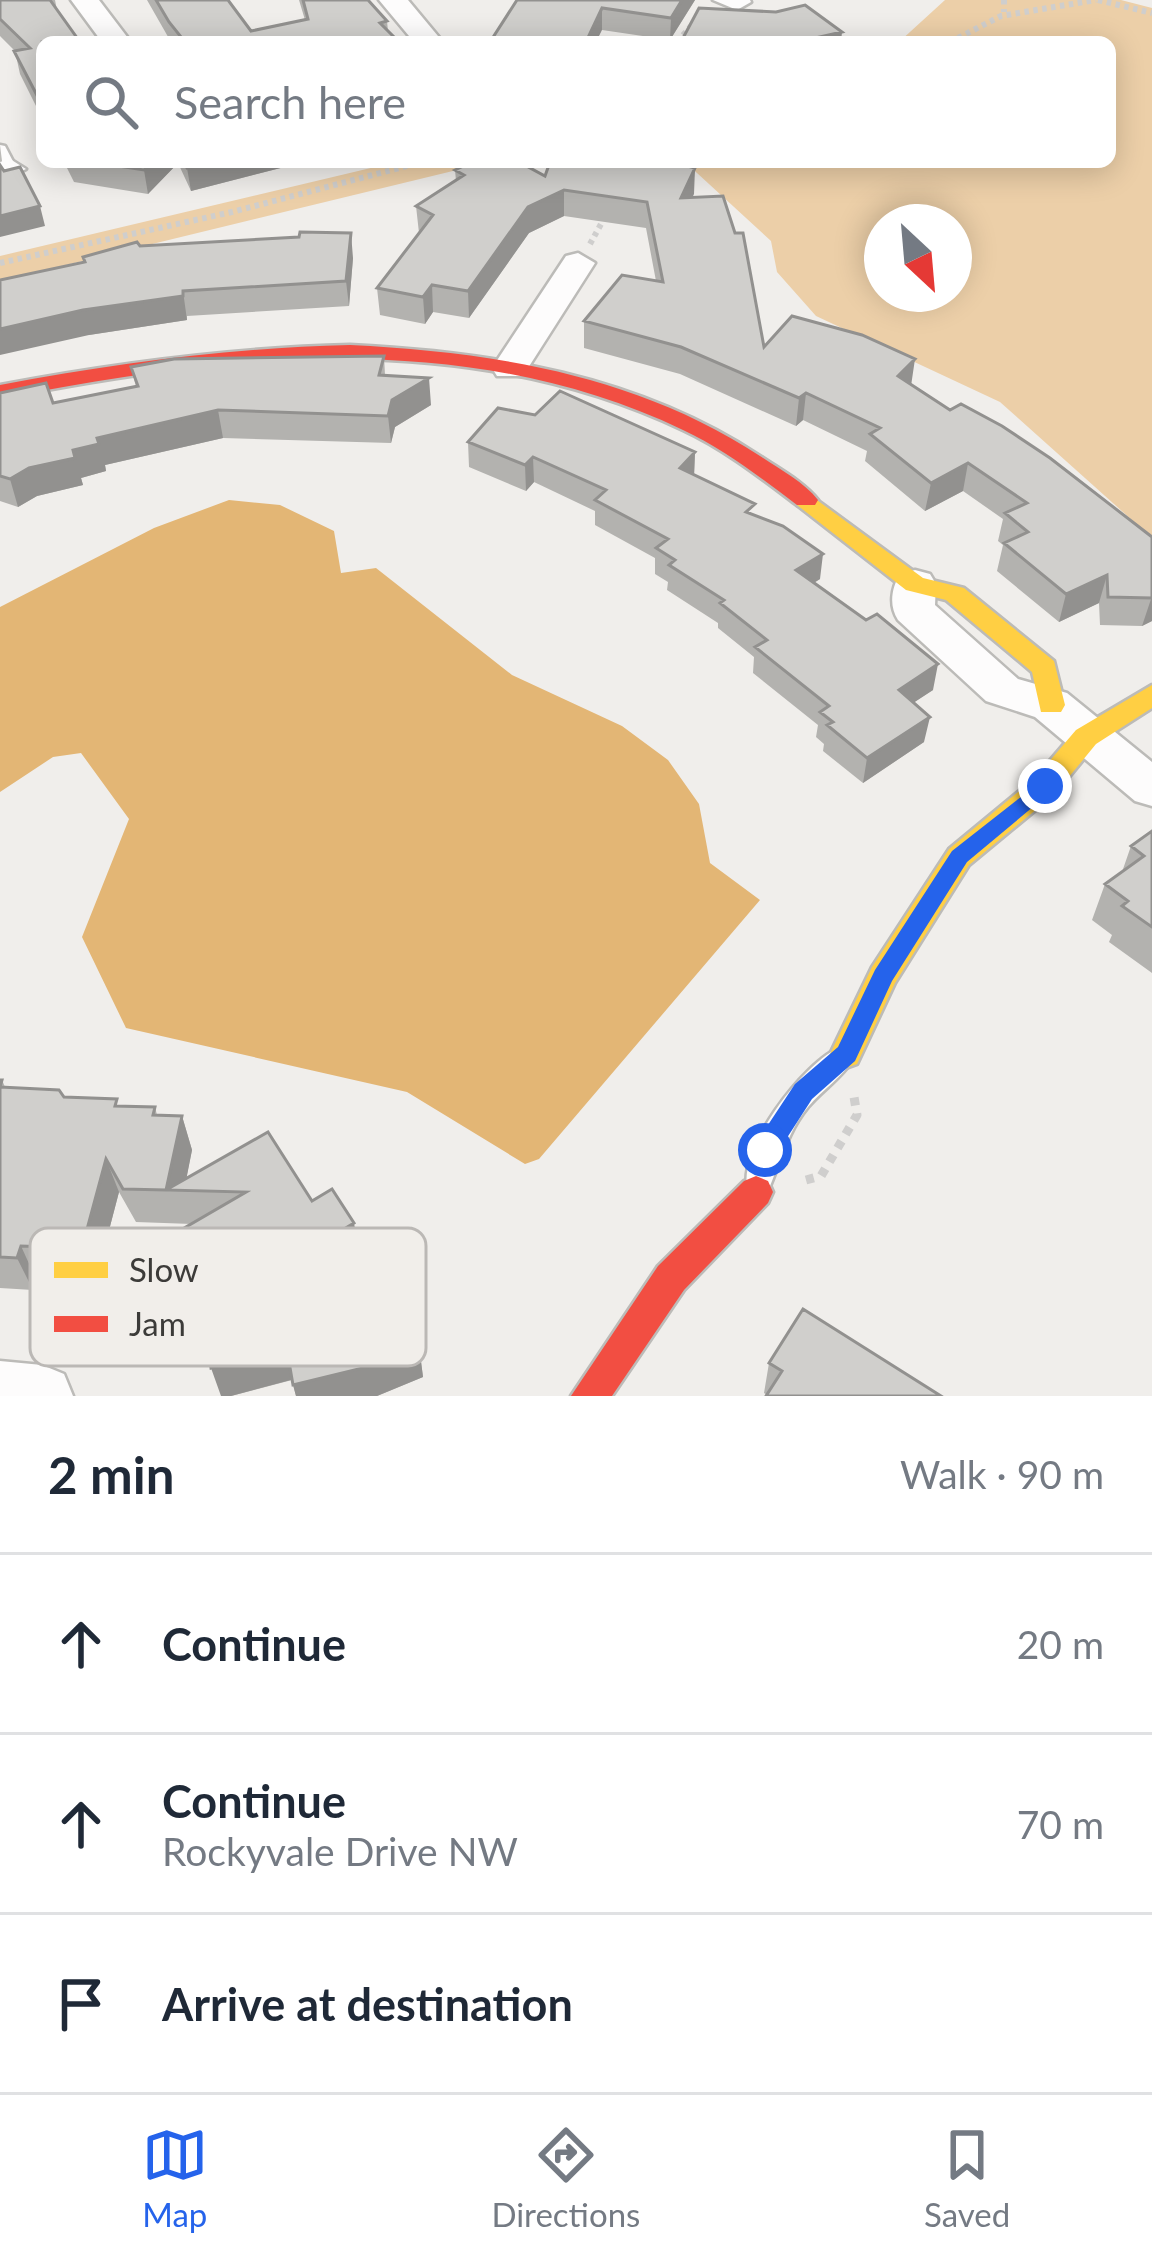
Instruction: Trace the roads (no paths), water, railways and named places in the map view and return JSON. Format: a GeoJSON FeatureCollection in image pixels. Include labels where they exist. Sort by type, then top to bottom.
{"type":"FeatureCollection","features":[{"type":"Feature","properties":{"kind":"street"},"geometry":{"type":"LineString","coordinates":[[86,0],[113,36]]}},
{"type":"Feature","properties":{"kind":"street"},"geometry":{"type":"LineString","coordinates":[[393,0],[423,36]]}},
{"type":"Feature","properties":{"kind":"street"},"geometry":{"type":"LineString","coordinates":[[423,0],[423,36]]}},
{"type":"Feature","properties":{"kind":"street"},"geometry":{"type":"LineString","coordinates":[[510,368],[578,262]]}},
{"type":"Feature","properties":{"kind":"street"},"geometry":{"type":"LineString","coordinates":[[0,392],[108,367],[256,353],[420,356],[510,368],[590,387],[698,428],[916,584],[913,610],[1002,690],[1051,705],[1152,788]]}},
{"type":"Feature","properties":{"kind":"street"},"geometry":{"type":"LineString","coordinates":[[846,1054],[883,976],[959,856],[1045,786],[1087,737],[1152,695]]}},
{"type":"Feature","properties":{"kind":"street"},"geometry":{"type":"LineString","coordinates":[[590,1396],[671,1278],[756,1192]]}},
{"type":"Feature","properties":{"kind":"street"},"geometry":{"type":"LineString","coordinates":[[0,1393],[42,1396]]}},
{"type":"Feature","properties":{"kind":"lane"},"geometry":{"type":"LineString","coordinates":[[756,1192],[773,1134],[803,1092],[846,1054]]}}]}
